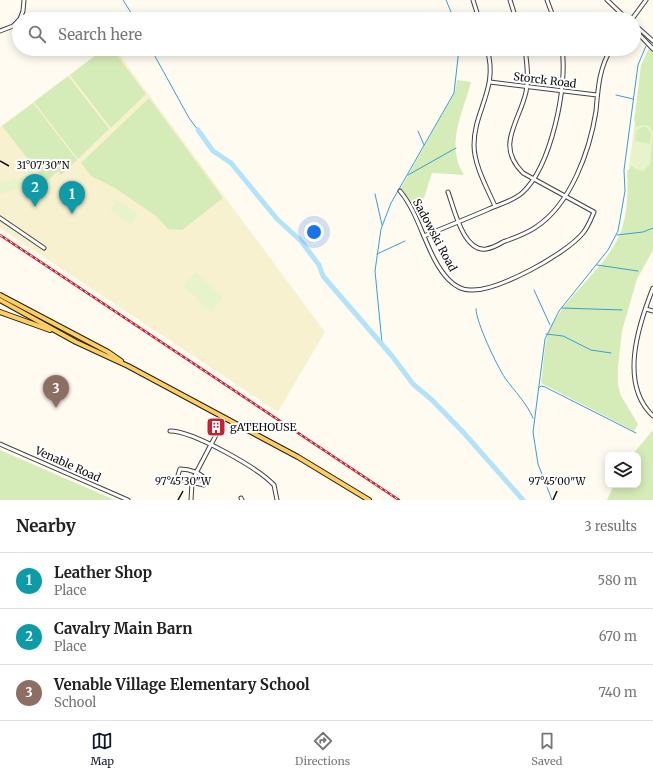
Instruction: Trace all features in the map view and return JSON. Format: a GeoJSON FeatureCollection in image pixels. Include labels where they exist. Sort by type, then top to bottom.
{"type":"FeatureCollection","features":[{"type":"Feature","properties":{"kind":"main road"},"geometry":{"type":"LineString","coordinates":[[0,295],[108,352],[128,366]]}},
{"type":"Feature","properties":{"kind":"main road"},"geometry":{"type":"LineString","coordinates":[[0,300],[76,342]]}},
{"type":"Feature","properties":{"kind":"main road"},"geometry":{"type":"LineString","coordinates":[[0,312],[32,322],[128,366],[298,458],[369,500]]}},
{"type":"Feature","properties":{"kind":"street"},"geometry":{"type":"LineString","coordinates":[[23,12],[24,0]]}},
{"type":"Feature","properties":{"kind":"street"},"geometry":{"type":"LineString","coordinates":[[474,0],[477,12]]}},
{"type":"Feature","properties":{"kind":"street"},"geometry":{"type":"LineString","coordinates":[[510,0],[514,12]]}},
{"type":"Feature","properties":{"kind":"street"},"geometry":{"type":"LineString","coordinates":[[547,0],[551,12]]}},
{"type":"Feature","properties":{"kind":"street"},"geometry":{"type":"LineString","coordinates":[[607,0],[620,12]]}},
{"type":"Feature","properties":{"kind":"street"},"geometry":{"type":"LineString","coordinates":[[637,12],[646,0]]}},
{"type":"Feature","properties":{"kind":"street"},"geometry":{"type":"LineString","coordinates":[[0,31],[12,26]]}},
{"type":"Feature","properties":{"kind":"street"},"geometry":{"type":"LineString","coordinates":[[641,30],[653,41]]}},
{"type":"Feature","properties":{"kind":"street"},"geometry":{"type":"LineString","coordinates":[[641,36],[653,49]]}},
{"type":"Feature","properties":{"kind":"street"},"geometry":{"type":"LineString","coordinates":[[489,56],[490,82],[476,126],[474,147],[478,165],[495,206]]}},
{"type":"Feature","properties":{"kind":"street"},"geometry":{"type":"LineString","coordinates":[[525,56],[528,72],[527,86],[510,134],[509,146],[516,165],[533,179],[565,196]]}},
{"type":"Feature","properties":{"kind":"street"},"geometry":{"type":"LineString","coordinates":[[424,236],[519,195],[533,179],[550,141],[562,91],[563,56]]}},
{"type":"Feature","properties":{"kind":"street"},"geometry":{"type":"LineString","coordinates":[[448,192],[459,222],[470,243],[475,247],[485,249],[536,228],[552,214],[565,196],[586,154],[596,112],[597,95],[602,69],[607,56]]}},
{"type":"Feature","properties":{"kind":"street","name":"Storck Road"},"geometry":{"type":"LineString","coordinates":[[490,82],[597,95]]}},
{"type":"Feature","properties":{"kind":"street","name":"Sadowski Road"},"geometry":{"type":"LineString","coordinates":[[400,191],[412,210],[440,268],[448,279],[460,288],[472,290],[481,290],[542,265],[556,256],[584,233],[594,212],[565,196]]}},
{"type":"Feature","properties":{"kind":"street"},"geometry":{"type":"LineString","coordinates":[[0,218],[44,248]]}},
{"type":"Feature","properties":{"kind":"street"},"geometry":{"type":"LineString","coordinates":[[653,288],[636,346],[634,383],[642,403],[653,416]]}},
{"type":"Feature","properties":{"kind":"street"},"geometry":{"type":"LineString","coordinates":[[646,310],[653,311]]}},
{"type":"Feature","properties":{"kind":"street"},"geometry":{"type":"LineString","coordinates":[[191,500],[192,482],[225,418]]}},
{"type":"Feature","properties":{"kind":"street"},"geometry":{"type":"LineString","coordinates":[[170,431],[185,433],[210,445],[268,478],[274,485],[277,500]]}},
{"type":"Feature","properties":{"kind":"street","name":"Venable Road"},"geometry":{"type":"LineString","coordinates":[[0,444],[128,500]]}},
{"type":"Feature","properties":{"kind":"street"},"geometry":{"type":"LineString","coordinates":[[180,468],[188,469],[196,473],[205,478],[207,482],[204,485],[182,480],[178,475],[180,468]]}},
{"type":"Feature","properties":{"kind":"shaded area"},"geometry":{"type":"Polygon","coordinates":[[[95,56],[120,56],[325,332],[278,412],[0,228],[0,127],[95,56]]]}},
{"type":"Feature","properties":{"kind":"green space"},"geometry":{"type":"Polygon","coordinates":[[[649,48],[653,52],[653,250],[637,279],[622,331],[618,367],[618,385],[621,396],[638,424],[634,431],[541,383],[545,349],[550,329],[557,316],[575,293],[595,272],[612,249],[622,228],[627,204],[627,170],[629,170],[641,65],[649,48]]]}},
{"type":"Feature","properties":{"kind":"green space"},"geometry":{"type":"Polygon","coordinates":[[[95,56],[117,56],[146,94],[111,128],[70,75],[95,56]]]}},
{"type":"Feature","properties":{"kind":"green space"},"geometry":{"type":"Polygon","coordinates":[[[68,76],[109,129],[78,159],[34,102],[68,76]]]}},
{"type":"Feature","properties":{"kind":"green space"},"geometry":{"type":"Polygon","coordinates":[[[457,80],[471,82],[457,128],[456,140],[456,152],[464,175],[432,173],[424,198],[411,204],[401,188],[455,92],[457,80]]]}},
{"type":"Feature","properties":{"kind":"green space"},"geometry":{"type":"Polygon","coordinates":[[[149,98],[223,198],[182,230],[168,229],[156,216],[115,188],[91,176],[81,163],[149,98]]]}},
{"type":"Feature","properties":{"kind":"green space"},"geometry":{"type":"Polygon","coordinates":[[[33,103],[77,160],[61,175],[58,171],[46,182],[2,126],[33,103]]]}},
{"type":"Feature","properties":{"kind":"green space"},"geometry":{"type":"Polygon","coordinates":[[[642,125],[649,126],[653,132],[650,164],[643,171],[637,170],[632,166],[629,167],[635,126],[637,127],[642,125]],[[642,127],[636,131],[635,141],[650,144],[651,132],[646,127],[642,127]]]}},
{"type":"Feature","properties":{"kind":"green space"},"geometry":{"type":"Polygon","coordinates":[[[26,176],[33,178],[34,183],[26,187],[0,194],[0,183],[26,176]]]}},
{"type":"Feature","properties":{"kind":"green space"},"geometry":{"type":"Polygon","coordinates":[[[117,200],[138,214],[131,225],[110,210],[117,200]]]}},
{"type":"Feature","properties":{"kind":"green space"},"geometry":{"type":"Polygon","coordinates":[[[196,272],[223,298],[211,312],[183,286],[196,272]]]}},
{"type":"Feature","properties":{"kind":"green space"},"geometry":{"type":"Polygon","coordinates":[[[653,430],[653,500],[607,500],[613,488],[641,488],[641,452],[635,452],[653,430]]]}},
{"type":"Feature","properties":{"kind":"green space"},"geometry":{"type":"Polygon","coordinates":[[[0,450],[115,500],[0,500],[0,450]]]}},
{"type":"Feature","properties":{"kind":"waterway"},"geometry":{"type":"LineString","coordinates":[[123,0],[131,12]]}},
{"type":"Feature","properties":{"kind":"waterway"},"geometry":{"type":"LineString","coordinates":[[446,0],[451,12]]}},
{"type":"Feature","properties":{"kind":"waterway"},"geometry":{"type":"LineString","coordinates":[[552,500],[538,464],[533,432],[545,339],[559,311],[608,250],[618,231],[625,191],[624,170],[638,65],[646,46]]}},
{"type":"Feature","properties":{"kind":"waterway"},"geometry":{"type":"LineString","coordinates":[[155,56],[189,118],[198,130]]}},
{"type":"Feature","properties":{"kind":"waterway"},"geometry":{"type":"LineString","coordinates":[[382,343],[375,271],[381,229],[391,203],[454,93],[458,56]]}},
{"type":"Feature","properties":{"kind":"waterway"},"geometry":{"type":"LineString","coordinates":[[616,95],[633,99]]}},
{"type":"Feature","properties":{"kind":"waterway"},"geometry":{"type":"LineString","coordinates":[[198,130],[213,151],[231,163],[277,219],[301,241],[319,265],[323,276],[392,356],[413,384],[432,400],[464,433],[523,500]]}},
{"type":"Feature","properties":{"kind":"waterway"},"geometry":{"type":"LineString","coordinates":[[418,131],[424,145]]}},
{"type":"Feature","properties":{"kind":"waterway"},"geometry":{"type":"LineString","coordinates":[[408,175],[456,148]]}},
{"type":"Feature","properties":{"kind":"waterway"},"geometry":{"type":"LineString","coordinates":[[375,194],[382,225]]}},
{"type":"Feature","properties":{"kind":"waterway"},"geometry":{"type":"LineString","coordinates":[[617,235],[643,232],[653,228]]}},
{"type":"Feature","properties":{"kind":"waterway"},"geometry":{"type":"LineString","coordinates":[[377,254],[405,241]]}},
{"type":"Feature","properties":{"kind":"waterway"},"geometry":{"type":"LineString","coordinates":[[597,265],[638,271]]}},
{"type":"Feature","properties":{"kind":"waterway"},"geometry":{"type":"LineString","coordinates":[[534,290],[550,325]]}},
{"type":"Feature","properties":{"kind":"waterway"},"geometry":{"type":"LineString","coordinates":[[562,308],[622,310]]}},
{"type":"Feature","properties":{"kind":"waterway"},"geometry":{"type":"LineString","coordinates":[[476,309],[479,324],[497,364],[533,418]]}},
{"type":"Feature","properties":{"kind":"waterway"},"geometry":{"type":"LineString","coordinates":[[546,334],[563,336],[591,350],[611,353]]}},
{"type":"Feature","properties":{"kind":"waterway"},"geometry":{"type":"LineString","coordinates":[[539,388],[541,386],[545,387],[636,433]]}},
{"type":"Feature","properties":{"kind":"railway"},"geometry":{"type":"LineString","coordinates":[[0,235],[399,500]]}},
{"type":"Feature","properties":{"kind":"place","name":"Cavalry Main Barn"},"geometry":{"type":"Point","coordinates":[35,207]}},
{"type":"Feature","properties":{"kind":"place","name":"Leather Shop"},"geometry":{"type":"Point","coordinates":[72,214]}},
{"type":"Feature","properties":{"kind":"place","name":"Venable Village Elementary School"},"geometry":{"type":"Point","coordinates":[56,408]}},
{"type":"Feature","properties":{"kind":"place","name":"gATEHOUSE"},"geometry":{"type":"Point","coordinates":[216,427]}}]}
